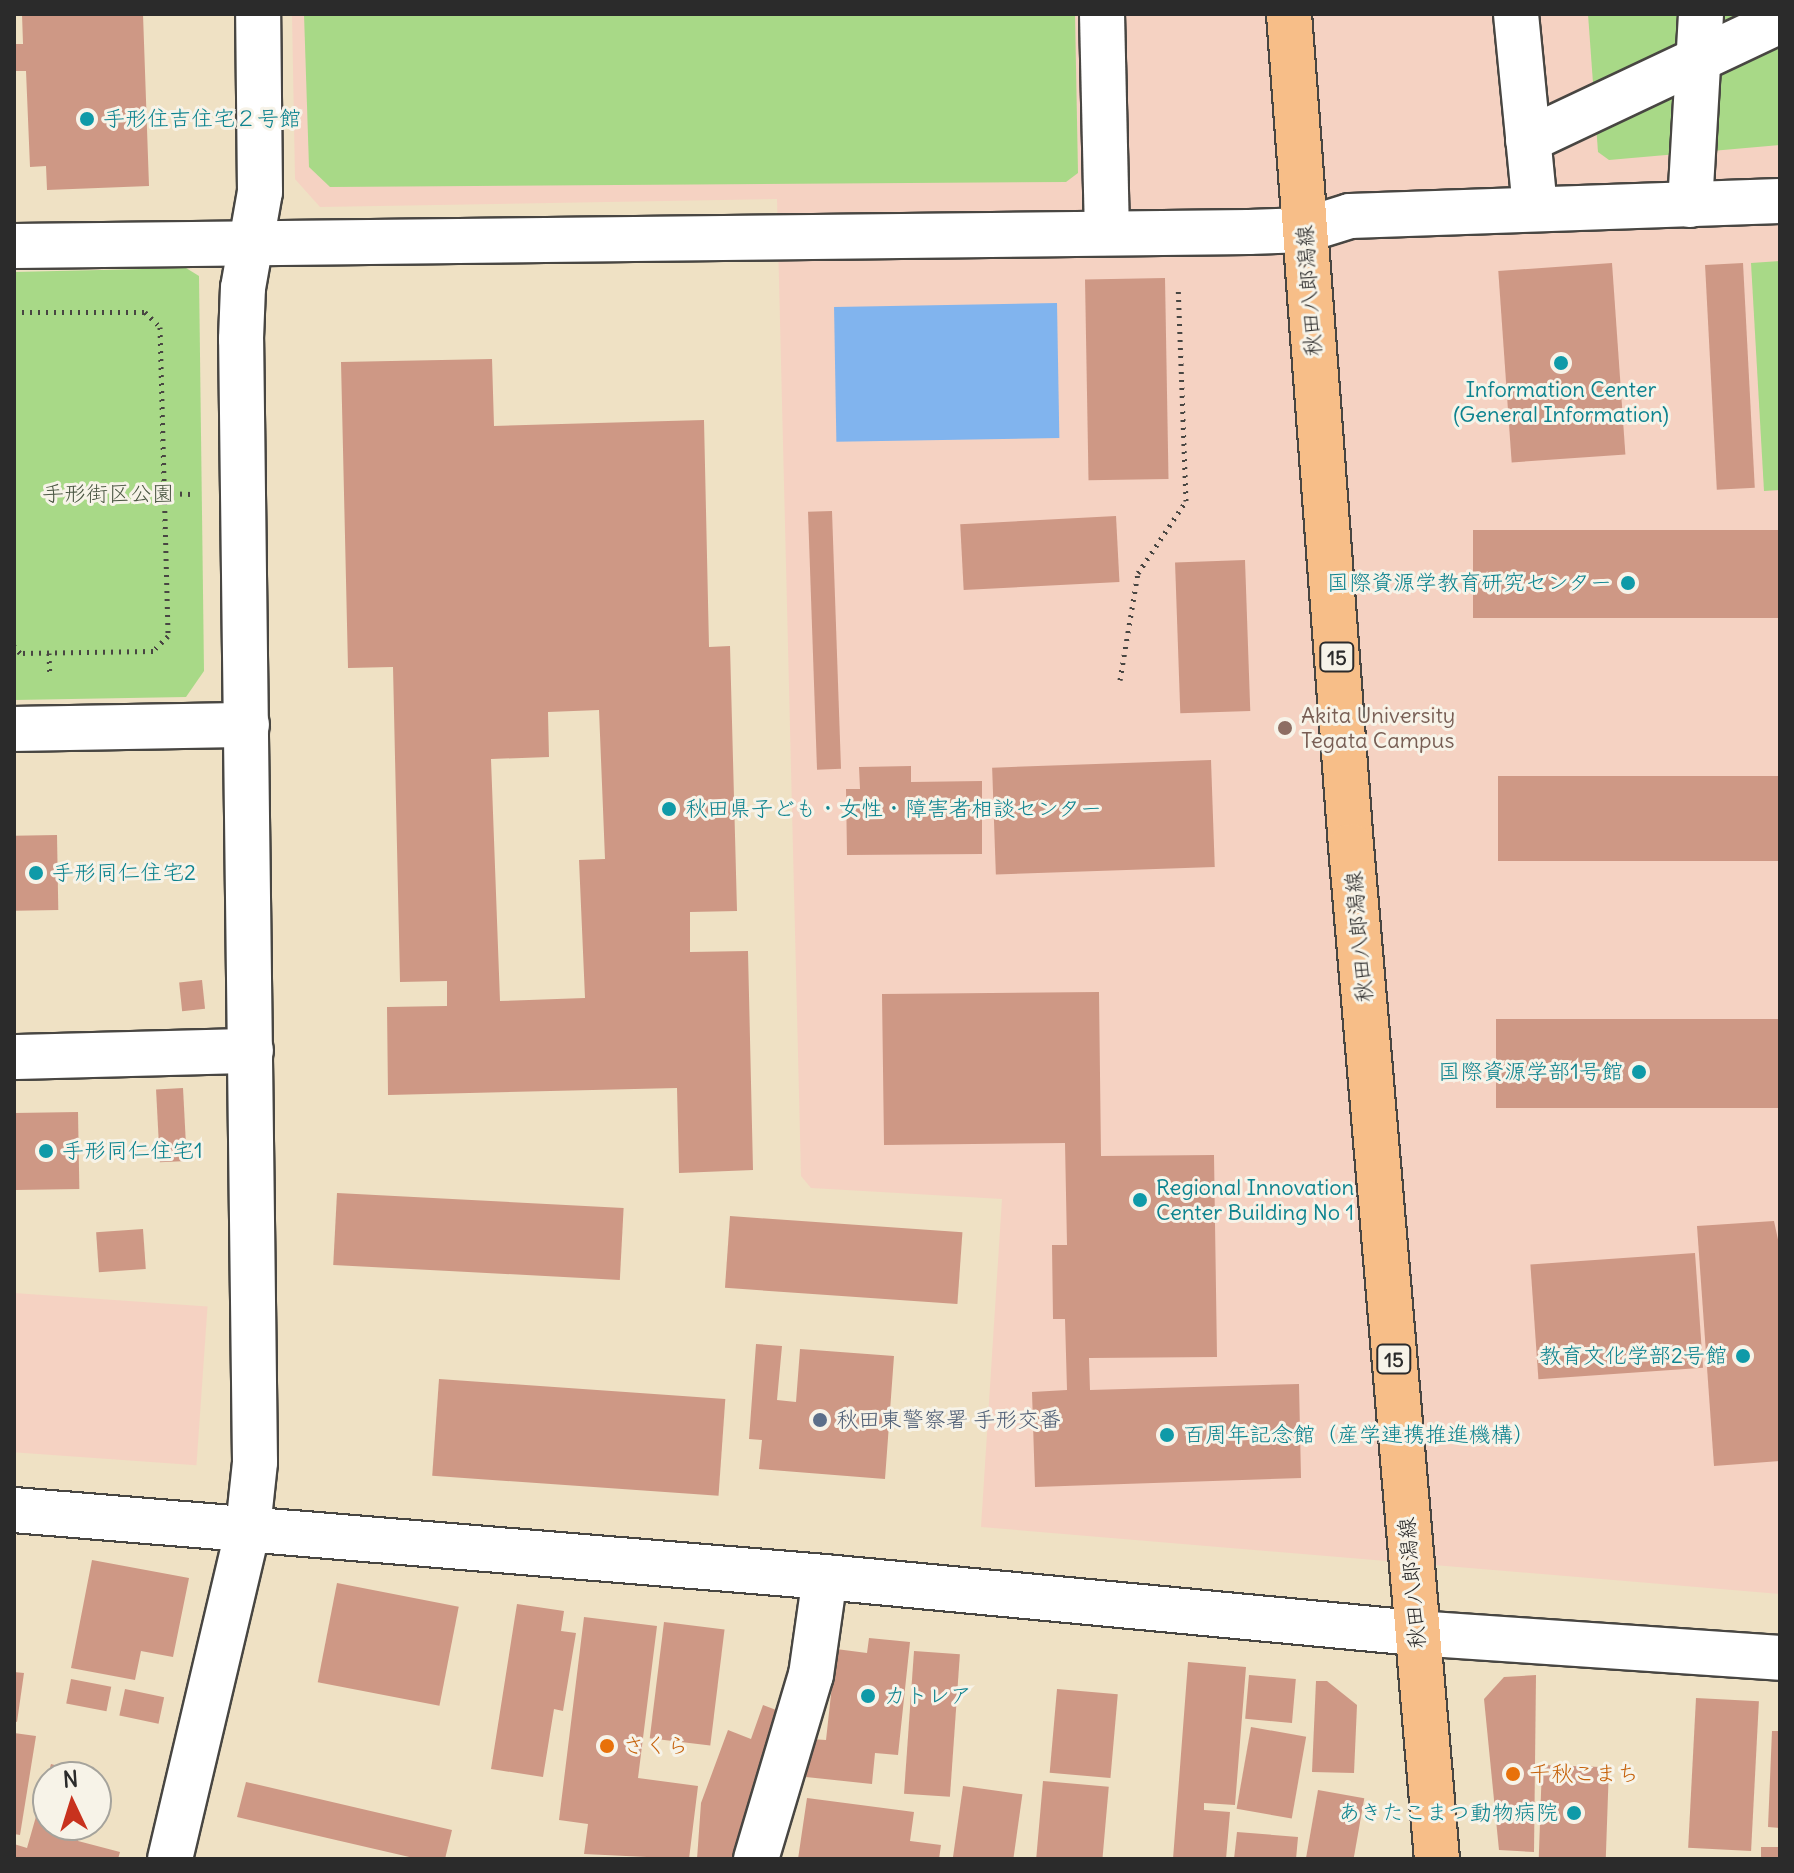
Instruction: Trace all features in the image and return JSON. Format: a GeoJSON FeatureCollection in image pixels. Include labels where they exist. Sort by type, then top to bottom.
{"type":"FeatureCollection","features":[{"type":"Feature","properties":{"kind":"main road","name":"秋田八郎潟線"},"geometry":{"type":"LineString","coordinates":[[1289,14],[1415,1633],[1437,1859]]}},
{"type":"Feature","properties":{"kind":"street"},"geometry":{"type":"LineString","coordinates":[[170,1859],[248,1528],[255,1462],[241,339],[260,192],[258,14]]}},
{"type":"Feature","properties":{"kind":"street"},"geometry":{"type":"LineString","coordinates":[[1102,14],[1107,233]]}},
{"type":"Feature","properties":{"kind":"street"},"geometry":{"type":"LineString","coordinates":[[1516,14],[1535,208]]}},
{"type":"Feature","properties":{"kind":"street"},"geometry":{"type":"LineString","coordinates":[[1690,205],[1701,14]]}},
{"type":"Feature","properties":{"kind":"street"},"geometry":{"type":"LineString","coordinates":[[1528,140],[1780,21]]}},
{"type":"Feature","properties":{"kind":"street"},"geometry":{"type":"LineString","coordinates":[[14,246],[252,240],[1305,230],[1350,216],[1762,202]]}},
{"type":"Feature","properties":{"kind":"street"},"geometry":{"type":"LineString","coordinates":[[14,729],[247,725]]}},
{"type":"Feature","properties":{"kind":"street"},"geometry":{"type":"LineString","coordinates":[[14,1057],[251,1051]]}},
{"type":"Feature","properties":{"kind":"street"},"geometry":{"type":"LineString","coordinates":[[14,1510],[825,1577],[1415,1633],[1780,1658]]}},
{"type":"Feature","properties":{"kind":"street"},"geometry":{"type":"LineString","coordinates":[[756,1859],[811,1675],[825,1577]]}},
{"type":"Feature","properties":{"kind":"path"},"geometry":{"type":"LineString","coordinates":[[1120,680],[1138,573],[1186,501],[1176,233]]}},
{"type":"Feature","properties":{"kind":"path"},"geometry":{"type":"LineString","coordinates":[[14,312],[145,312],[160,327],[168,636],[153,651],[20,653],[14,646]]}},
{"type":"Feature","properties":{"kind":"shaded area","name":"Akita University Tegata Campus"},"geometry":{"type":"Polygon","coordinates":[[[292,14],[1780,14],[1780,1594],[981,1527],[1002,1199],[811,1188],[801,1176],[777,199],[320,207],[295,179],[292,14]]]}},
{"type":"Feature","properties":{"kind":"shaded area"},"geometry":{"type":"Polygon","coordinates":[[[14,1293],[208,1307],[196,1465],[14,1452],[14,1293]]]}},
{"type":"Feature","properties":{"kind":"green space"},"geometry":{"type":"Polygon","coordinates":[[[304,14],[1075,14],[1078,173],[1066,182],[330,187],[309,167],[304,14]]]}},
{"type":"Feature","properties":{"kind":"green space"},"geometry":{"type":"Polygon","coordinates":[[[1588,14],[1780,14],[1780,145],[1609,160],[1598,152],[1588,14]]]}},
{"type":"Feature","properties":{"kind":"green space"},"geometry":{"type":"Polygon","coordinates":[[[1780,261],[1780,490],[1764,491],[1751,263],[1780,261]]]}},
{"type":"Feature","properties":{"kind":"green space","name":"手形街区公園"},"geometry":{"type":"Polygon","coordinates":[[[186,268],[199,276],[204,671],[186,697],[14,700],[14,272],[186,268]]]}},
{"type":"Feature","properties":{"kind":"water"},"geometry":{"type":"Polygon","coordinates":[[[1057,303],[1059,438],[836,442],[834,307],[1057,303]]]}},
{"type":"Feature","properties":{"kind":"building","name":"手形住吉住宅２号館"},"geometry":{"type":"Polygon","coordinates":[[[22,14],[143,14],[149,186],[47,190],[46,166],[30,167],[26,71],[14,71],[14,44],[23,44],[22,14]]]}},
{"type":"Feature","properties":{"kind":"building","name":"Information Center (General Information)"},"geometry":{"type":"Polygon","coordinates":[[[1612,263],[1625,455],[1512,462],[1498,271],[1612,263]]]}},
{"type":"Feature","properties":{"kind":"building"},"geometry":{"type":"Polygon","coordinates":[[[1743,263],[1755,488],[1717,490],[1705,265],[1743,263]]]}},
{"type":"Feature","properties":{"kind":"building"},"geometry":{"type":"Polygon","coordinates":[[[1165,278],[1169,479],[1089,480],[1085,279],[1165,278]]]}},
{"type":"Feature","properties":{"kind":"building","name":"秋田県子ども・女性・障害者相談センター"},"geometry":{"type":"Polygon","coordinates":[[[492,359],[494,426],[704,420],[709,647],[730,646],[737,911],[690,912],[690,952],[748,951],[753,1170],[679,1173],[677,1088],[388,1095],[387,1007],[447,1006],[447,981],[400,982],[393,667],[348,668],[341,362],[492,359]],[[599,710],[548,712],[549,757],[491,759],[500,1001],[585,998],[579,860],[605,859],[599,710]]]}},
{"type":"Feature","properties":{"kind":"building"},"geometry":{"type":"Polygon","coordinates":[[[832,511],[841,769],[817,770],[808,512],[832,511]]]}},
{"type":"Feature","properties":{"kind":"building"},"geometry":{"type":"Polygon","coordinates":[[[1116,516],[1119,582],[964,590],[960,524],[1116,516]]]}},
{"type":"Feature","properties":{"kind":"building","name":"国際資源学教育研究センター"},"geometry":{"type":"Polygon","coordinates":[[[1473,530],[1780,530],[1780,618],[1473,618],[1473,530]]]}},
{"type":"Feature","properties":{"kind":"building"},"geometry":{"type":"Polygon","coordinates":[[[1245,560],[1250,711],[1180,713],[1175,562],[1245,560]]]}},
{"type":"Feature","properties":{"kind":"building"},"geometry":{"type":"Polygon","coordinates":[[[1211,760],[1215,867],[996,875],[992,768],[1211,760]]]}},
{"type":"Feature","properties":{"kind":"building"},"geometry":{"type":"Polygon","coordinates":[[[911,766],[911,782],[982,781],[982,854],[847,855],[846,789],[860,789],[859,767],[911,766]]]}},
{"type":"Feature","properties":{"kind":"building"},"geometry":{"type":"Polygon","coordinates":[[[1498,776],[1780,776],[1780,861],[1498,861],[1498,776]]]}},
{"type":"Feature","properties":{"kind":"building","name":"手形同仁住宅2"},"geometry":{"type":"Polygon","coordinates":[[[57,835],[58,910],[15,911],[14,836],[57,835]]]}},
{"type":"Feature","properties":{"kind":"building"},"geometry":{"type":"Polygon","coordinates":[[[202,980],[205,1009],[182,1011],[179,982],[202,980]]]}},
{"type":"Feature","properties":{"kind":"building","name":"Regional Innovation Center Building No 1"},"geometry":{"type":"Polygon","coordinates":[[[1099,992],[1101,1156],[1214,1155],[1217,1357],[1089,1358],[1090,1390],[1299,1384],[1301,1478],[1035,1487],[1032,1392],[1067,1390],[1065,1319],[1053,1319],[1052,1245],[1067,1245],[1065,1143],[884,1145],[882,994],[1099,992]]]}},
{"type":"Feature","properties":{"kind":"building","name":"国際資源学部1号館"},"geometry":{"type":"Polygon","coordinates":[[[1496,1019],[1780,1019],[1780,1108],[1496,1108],[1496,1019]]]}},
{"type":"Feature","properties":{"kind":"building"},"geometry":{"type":"Polygon","coordinates":[[[183,1088],[187,1161],[160,1162],[156,1089],[183,1088]]]}},
{"type":"Feature","properties":{"kind":"building","name":"手形同仁住宅1"},"geometry":{"type":"Polygon","coordinates":[[[78,1112],[79,1189],[15,1190],[14,1113],[78,1112]]]}},
{"type":"Feature","properties":{"kind":"building"},"geometry":{"type":"Polygon","coordinates":[[[337,1193],[624,1208],[620,1280],[333,1265],[337,1193]]]}},
{"type":"Feature","properties":{"kind":"building"},"geometry":{"type":"Polygon","coordinates":[[[730,1216],[962,1232],[957,1304],[725,1288],[730,1216]]]}},
{"type":"Feature","properties":{"kind":"building","name":"教育文化学部2号館"},"geometry":{"type":"Polygon","coordinates":[[[1774,1221],[1780,1249],[1780,1461],[1714,1466],[1697,1226],[1774,1221]]]}},
{"type":"Feature","properties":{"kind":"building"},"geometry":{"type":"Polygon","coordinates":[[[143,1229],[146,1269],[99,1272],[96,1232],[143,1229]]]}},
{"type":"Feature","properties":{"kind":"building"},"geometry":{"type":"Polygon","coordinates":[[[1695,1253],[1703,1368],[1538,1379],[1530,1265],[1695,1253]]]}},
{"type":"Feature","properties":{"kind":"building","name":"秋田東警察署 手形交番"},"geometry":{"type":"Polygon","coordinates":[[[756,1344],[782,1346],[777,1400],[796,1402],[800,1349],[894,1356],[885,1479],[759,1469],[762,1440],[749,1439],[756,1344]]]}},
{"type":"Feature","properties":{"kind":"building"},"geometry":{"type":"Polygon","coordinates":[[[439,1379],[725,1399],[719,1496],[432,1476],[439,1379]]]}},
{"type":"Feature","properties":{"kind":"building"},"geometry":{"type":"Polygon","coordinates":[[[92,1560],[189,1578],[173,1657],[141,1651],[135,1680],[71,1668],[92,1560]]]}},
{"type":"Feature","properties":{"kind":"building"},"geometry":{"type":"Polygon","coordinates":[[[337,1583],[459,1607],[439,1706],[318,1682],[337,1583]]]}},
{"type":"Feature","properties":{"kind":"building"},"geometry":{"type":"Polygon","coordinates":[[[517,1604],[564,1611],[561,1631],[576,1633],[563,1711],[554,1709],[543,1777],[491,1769],[517,1604]]]}},
{"type":"Feature","properties":{"kind":"building"},"geometry":{"type":"Polygon","coordinates":[[[584,1617],[657,1626],[638,1778],[698,1786],[689,1859],[584,1854],[588,1824],[559,1820],[584,1617]]]}},
{"type":"Feature","properties":{"kind":"building"},"geometry":{"type":"Polygon","coordinates":[[[664,1622],[725,1629],[710,1746],[650,1738],[664,1622]]]}},
{"type":"Feature","properties":{"kind":"building","name":"カトレア"},"geometry":{"type":"Polygon","coordinates":[[[869,1638],[910,1642],[898,1755],[875,1753],[872,1784],[806,1777],[810,1739],[826,1740],[836,1649],[867,1653],[869,1638]]]}},
{"type":"Feature","properties":{"kind":"building"},"geometry":{"type":"Polygon","coordinates":[[[914,1651],[960,1654],[950,1797],[904,1794],[914,1651]]]}},
{"type":"Feature","properties":{"kind":"building"},"geometry":{"type":"Polygon","coordinates":[[[1188,1662],[1246,1667],[1235,1805],[1204,1803],[1204,1810],[1230,1812],[1226,1859],[1173,1859],[1188,1662]]]}},
{"type":"Feature","properties":{"kind":"building"},"geometry":{"type":"Polygon","coordinates":[[[14,1672],[24,1673],[17,1722],[14,1721],[14,1672]]]}},
{"type":"Feature","properties":{"kind":"building"},"geometry":{"type":"Polygon","coordinates":[[[1249,1675],[1296,1679],[1292,1723],[1245,1719],[1249,1675]]]}},
{"type":"Feature","properties":{"kind":"building","name":"千秋こまち"},"geometry":{"type":"Polygon","coordinates":[[[1536,1675],[1534,1852],[1499,1850],[1484,1699],[1504,1677],[1536,1675]]]}},
{"type":"Feature","properties":{"kind":"building"},"geometry":{"type":"Polygon","coordinates":[[[71,1679],[111,1687],[106,1711],[66,1704],[71,1679]]]}},
{"type":"Feature","properties":{"kind":"building"},"geometry":{"type":"Polygon","coordinates":[[[1316,1681],[1327,1681],[1357,1705],[1354,1773],[1312,1772],[1316,1681]]]}},
{"type":"Feature","properties":{"kind":"building"},"geometry":{"type":"Polygon","coordinates":[[[125,1689],[164,1697],[159,1724],[119,1715],[125,1689]]]}},
{"type":"Feature","properties":{"kind":"building"},"geometry":{"type":"Polygon","coordinates":[[[1057,1689],[1118,1694],[1110,1778],[1050,1773],[1057,1689]]]}},
{"type":"Feature","properties":{"kind":"building"},"geometry":{"type":"Polygon","coordinates":[[[1696,1698],[1759,1701],[1751,1851],[1688,1848],[1696,1698]]]}},
{"type":"Feature","properties":{"kind":"building"},"geometry":{"type":"Polygon","coordinates":[[[763,1705],[792,1716],[734,1859],[697,1859],[701,1803],[728,1730],[751,1739],[763,1705]]]}},
{"type":"Feature","properties":{"kind":"building"},"geometry":{"type":"Polygon","coordinates":[[[1251,1727],[1306,1737],[1292,1818],[1237,1809],[1251,1727]]]}},
{"type":"Feature","properties":{"kind":"building"},"geometry":{"type":"Polygon","coordinates":[[[1772,1731],[1780,1731],[1780,1828],[1768,1827],[1772,1731]]]}},
{"type":"Feature","properties":{"kind":"building"},"geometry":{"type":"Polygon","coordinates":[[[14,1733],[36,1736],[20,1835],[14,1834],[14,1733]]]}},
{"type":"Feature","properties":{"kind":"building","name":"あきたこまつ動物病院"},"geometry":{"type":"Polygon","coordinates":[[[1542,1765],[1609,1767],[1606,1859],[1539,1859],[1542,1765]]]}},
{"type":"Feature","properties":{"kind":"building"},"geometry":{"type":"Polygon","coordinates":[[[1043,1781],[1109,1787],[1102,1859],[1036,1859],[1043,1781]]]}},
{"type":"Feature","properties":{"kind":"building"},"geometry":{"type":"Polygon","coordinates":[[[246,1782],[452,1830],[445,1859],[418,1859],[237,1817],[246,1782]]]}},
{"type":"Feature","properties":{"kind":"building"},"geometry":{"type":"Polygon","coordinates":[[[963,1786],[1022,1794],[1013,1859],[953,1859],[963,1786]]]}},
{"type":"Feature","properties":{"kind":"building"},"geometry":{"type":"Polygon","coordinates":[[[1318,1790],[1364,1798],[1354,1859],[1306,1859],[1318,1790]]]}},
{"type":"Feature","properties":{"kind":"building"},"geometry":{"type":"Polygon","coordinates":[[[807,1798],[914,1812],[910,1841],[941,1845],[939,1859],[798,1859],[807,1798]]]}},
{"type":"Feature","properties":{"kind":"building"},"geometry":{"type":"Polygon","coordinates":[[[32,1830],[32,1841],[78,1841],[120,1852],[118,1859],[14,1859],[14,1844],[27,1848],[32,1830]]]}},
{"type":"Feature","properties":{"kind":"building"},"geometry":{"type":"Polygon","coordinates":[[[1237,1832],[1298,1837],[1296,1859],[1234,1859],[1237,1832]]]}},
{"type":"Feature","properties":{"kind":"building"},"geometry":{"type":"Polygon","coordinates":[[[1761,1847],[1780,1847],[1780,1859],[1761,1859],[1761,1847]]]}},
{"type":"Feature","properties":{"kind":"place","name":"手形住吉住宅２号館"},"geometry":{"type":"Point","coordinates":[87,119]}},
{"type":"Feature","properties":{"kind":"place","name":"Information Center (General Information)"},"geometry":{"type":"Point","coordinates":[1561,363]}},
{"type":"Feature","properties":{"kind":"place","name":"国際資源学教育研究センター"},"geometry":{"type":"Point","coordinates":[1628,583]}},
{"type":"Feature","properties":{"kind":"place","name":"Akita University Tegata Campus"},"geometry":{"type":"Point","coordinates":[1285,728]}},
{"type":"Feature","properties":{"kind":"place","name":"秋田県子ども・女性・障害者相談センター"},"geometry":{"type":"Point","coordinates":[669,809]}},
{"type":"Feature","properties":{"kind":"place","name":"手形同仁住宅2"},"geometry":{"type":"Point","coordinates":[36,873]}},
{"type":"Feature","properties":{"kind":"place","name":"国際資源学部1号館"},"geometry":{"type":"Point","coordinates":[1639,1072]}},
{"type":"Feature","properties":{"kind":"place","name":"手形同仁住宅1"},"geometry":{"type":"Point","coordinates":[46,1151]}},
{"type":"Feature","properties":{"kind":"place","name":"Regional Innovation Center Building No 1"},"geometry":{"type":"Point","coordinates":[1140,1200]}},
{"type":"Feature","properties":{"kind":"place","name":"教育文化学部2号館"},"geometry":{"type":"Point","coordinates":[1743,1356]}},
{"type":"Feature","properties":{"kind":"place","name":"秋田東警察署 手形交番"},"geometry":{"type":"Point","coordinates":[820,1420]}},
{"type":"Feature","properties":{"kind":"place","name":"百周年記念館（産学連携推進機構）"},"geometry":{"type":"Point","coordinates":[1167,1435]}},
{"type":"Feature","properties":{"kind":"place","name":"カトレア"},"geometry":{"type":"Point","coordinates":[868,1696]}},
{"type":"Feature","properties":{"kind":"place","name":"さくら"},"geometry":{"type":"Point","coordinates":[607,1746]}},
{"type":"Feature","properties":{"kind":"place","name":"千秋こまち"},"geometry":{"type":"Point","coordinates":[1513,1774]}},
{"type":"Feature","properties":{"kind":"place","name":"あきたこまつ動物病院"},"geometry":{"type":"Point","coordinates":[1574,1813]}}]}
